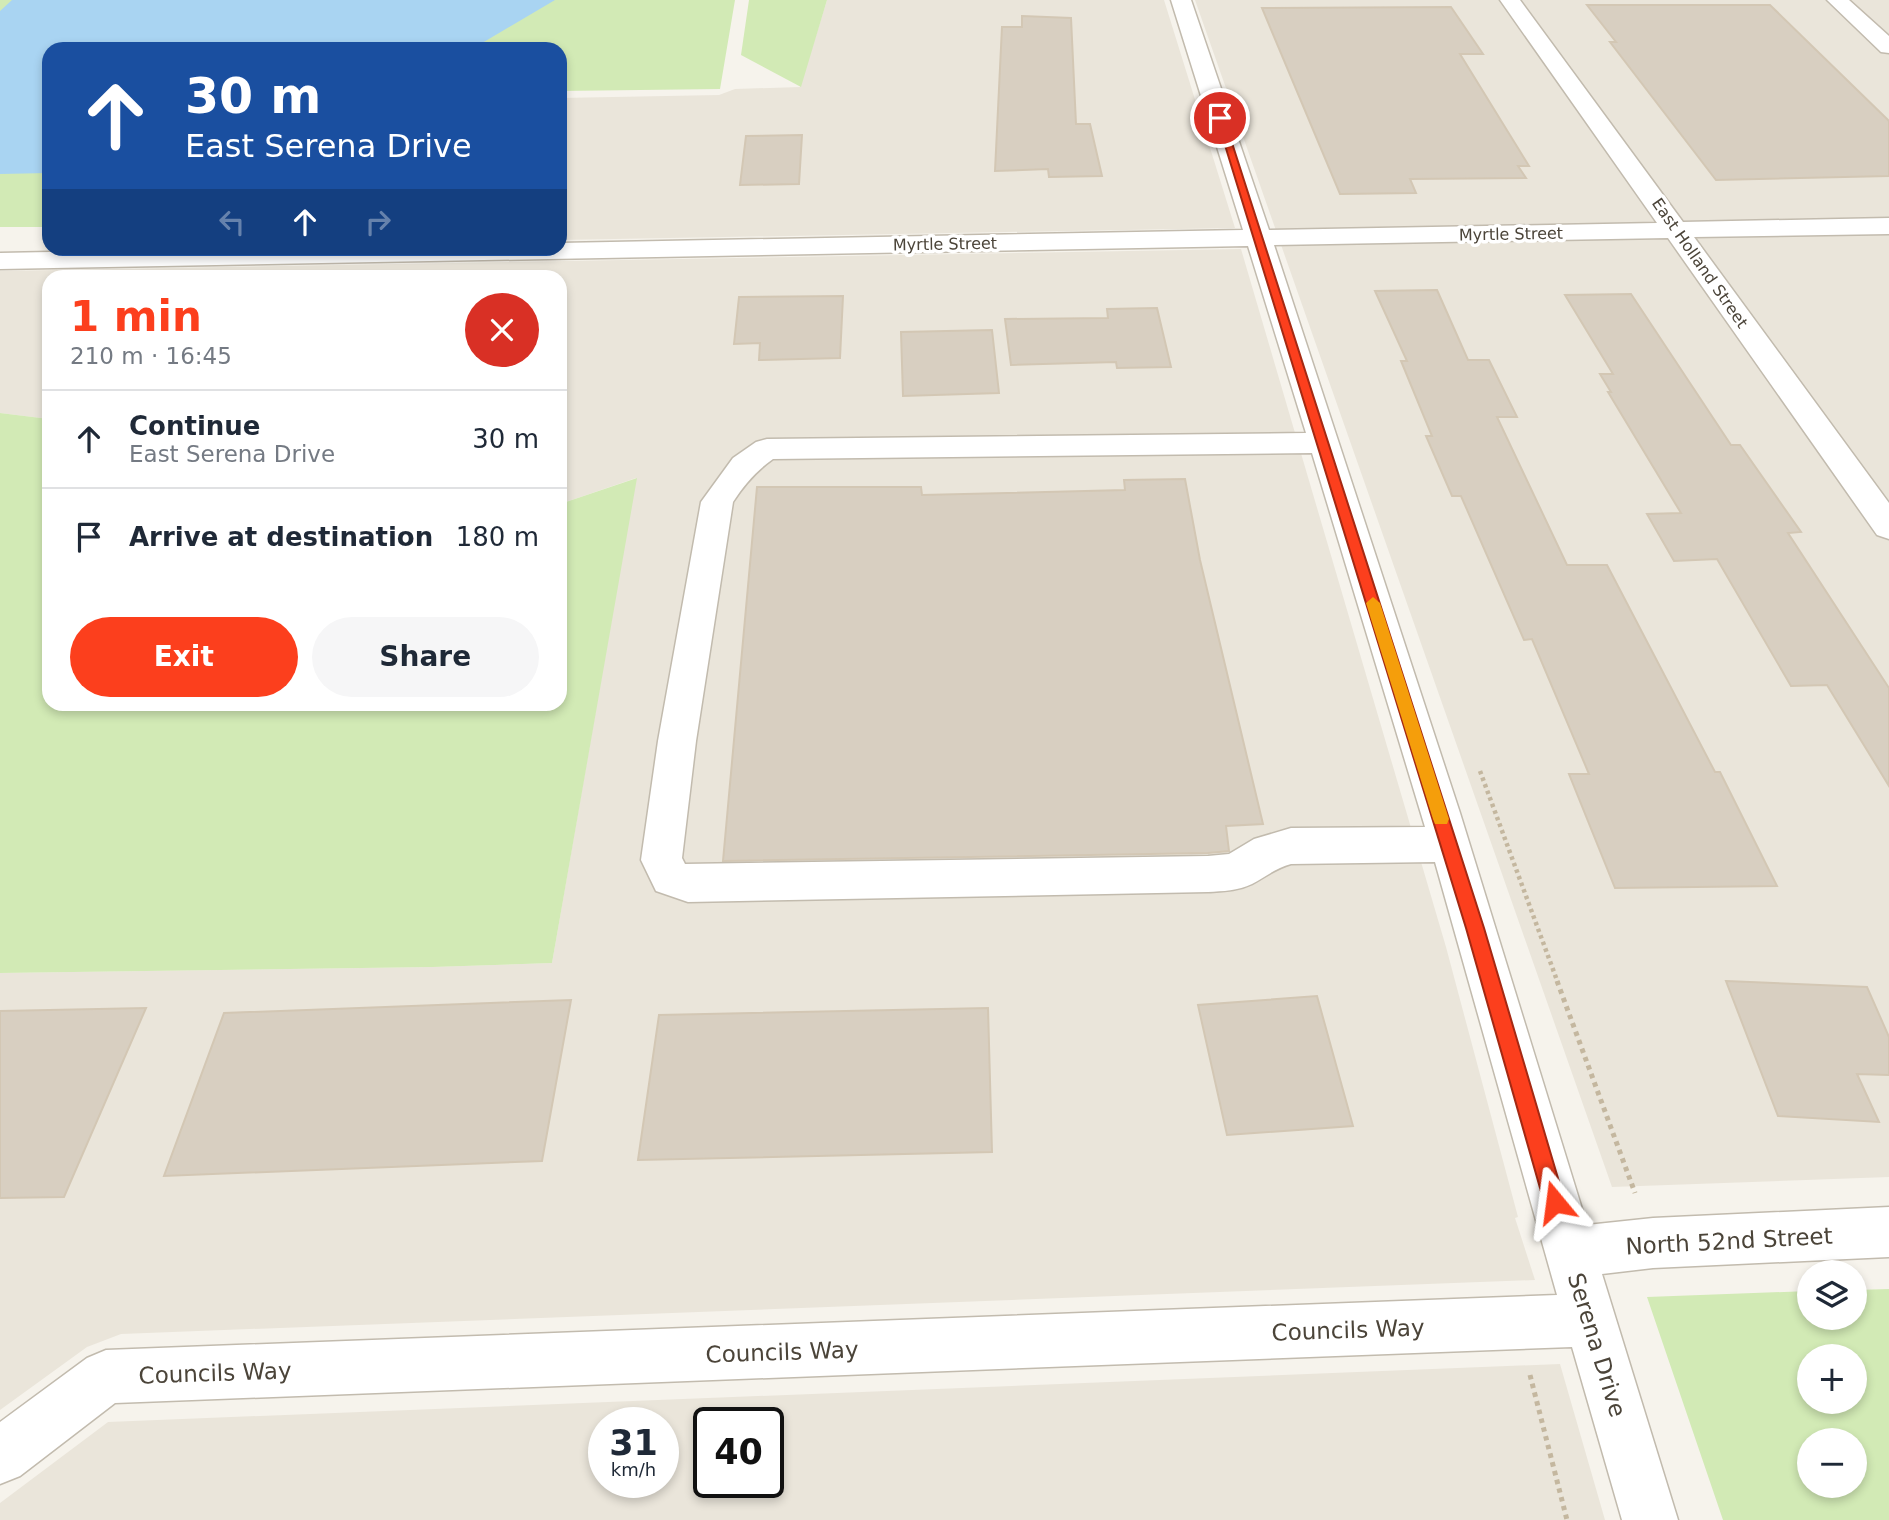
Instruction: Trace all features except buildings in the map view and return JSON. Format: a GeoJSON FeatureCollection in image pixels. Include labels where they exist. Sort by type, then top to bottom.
{"type":"FeatureCollection","features":[{"type":"Feature","properties":{"kind":"street","name":"Serena Drive"},"geometry":{"type":"LineString","coordinates":[[1181,0],[1324,443],[1475,928],[1650,1520]]}},
{"type":"Feature","properties":{"kind":"street","name":"East Holland Street"},"geometry":{"type":"LineString","coordinates":[[1510,0],[1889,527]]}},
{"type":"Feature","properties":{"kind":"street"},"geometry":{"type":"LineString","coordinates":[[1837,0],[1889,47]]}},
{"type":"Feature","properties":{"kind":"street","name":"Myrtle Street"},"geometry":{"type":"LineString","coordinates":[[567,251],[1889,226]]}},
{"type":"Feature","properties":{"kind":"street","name":"Myrtle Street"},"geometry":{"type":"LineString","coordinates":[[0,261],[274,256]]}},
{"type":"Feature","properties":{"kind":"street"},"geometry":{"type":"LineString","coordinates":[[1324,443],[767,449],[755,456],[736,472],[717,502],[677,741],[661,860],[671,878],[688,883],[1208,874],[1236,872],[1268,852],[1291,846],[1448,844]]}},
{"type":"Feature","properties":{"kind":"street","name":"North 52nd Street"},"geometry":{"type":"LineString","coordinates":[[1569,1252],[1653,1243],[1889,1232]]}},
{"type":"Feature","properties":{"kind":"street","name":"Councils Way"},"geometry":{"type":"LineString","coordinates":[[0,1456],[106,1377],[1589,1320]]}},
{"type":"Feature","properties":{"kind":"path"},"geometry":{"type":"LineString","coordinates":[[1518,1324],[1567,1520]]}},
{"type":"Feature","properties":{"kind":"shaded area"},"geometry":{"type":"Polygon","coordinates":[[[827,0],[1164,0],[1235,228],[567,240],[567,98],[719,95],[735,89],[800,87],[827,0]]]}},
{"type":"Feature","properties":{"kind":"shaded area"},"geometry":{"type":"Polygon","coordinates":[[[1195,0],[1889,0],[1889,1177],[1612,1187],[1195,0]]]}},
{"type":"Feature","properties":{"kind":"shaded area"},"geometry":{"type":"Polygon","coordinates":[[[1241,249],[1446,947],[1518,1217],[1515,1218],[1535,1280],[121,1334],[87,1347],[0,1410],[0,973],[552,963],[636,478],[567,502],[567,270],[56,270],[1241,249]]]}},
{"type":"Feature","properties":{"kind":"shaded area"},"geometry":{"type":"Polygon","coordinates":[[[42,270],[42,418],[0,413],[0,271],[42,270]]]}},
{"type":"Feature","properties":{"kind":"shaded area"},"geometry":{"type":"Polygon","coordinates":[[[1560,1364],[1605,1520],[0,1520],[0,1503],[108,1422],[1560,1364]]]}},
{"type":"Feature","properties":{"kind":"green space"},"geometry":{"type":"Polygon","coordinates":[[[0,0],[735,0],[720,89],[567,91],[567,42],[42,42],[42,227],[0,227],[0,0]]]}},
{"type":"Feature","properties":{"kind":"green space"},"geometry":{"type":"Polygon","coordinates":[[[749,0],[827,0],[801,87],[741,55],[749,0]]]}},
{"type":"Feature","properties":{"kind":"green space"},"geometry":{"type":"Polygon","coordinates":[[[0,413],[42,418],[42,711],[567,711],[567,502],[637,478],[552,963],[0,973],[0,413]]]}},
{"type":"Feature","properties":{"kind":"green space"},"geometry":{"type":"Polygon","coordinates":[[[1889,1289],[1889,1520],[1723,1520],[1647,1297],[1797,1291],[1797,1330],[1867,1330],[1867,1290],[1889,1289]]]}},
{"type":"Feature","properties":{"kind":"water"},"geometry":{"type":"Polygon","coordinates":[[[12,0],[555,0],[484,42],[42,42],[42,173],[0,174],[0,11],[12,0]]]}},
{"type":"Feature","properties":{"kind":"slow traffic"},"geometry":{"type":"LineString","coordinates":[[1373,603],[1441,819]]}},
{"type":"Feature","properties":{"kind":"route"},"geometry":{"type":"LineString","coordinates":[[1220,118],[1475,928],[1555,1202]]}}]}
